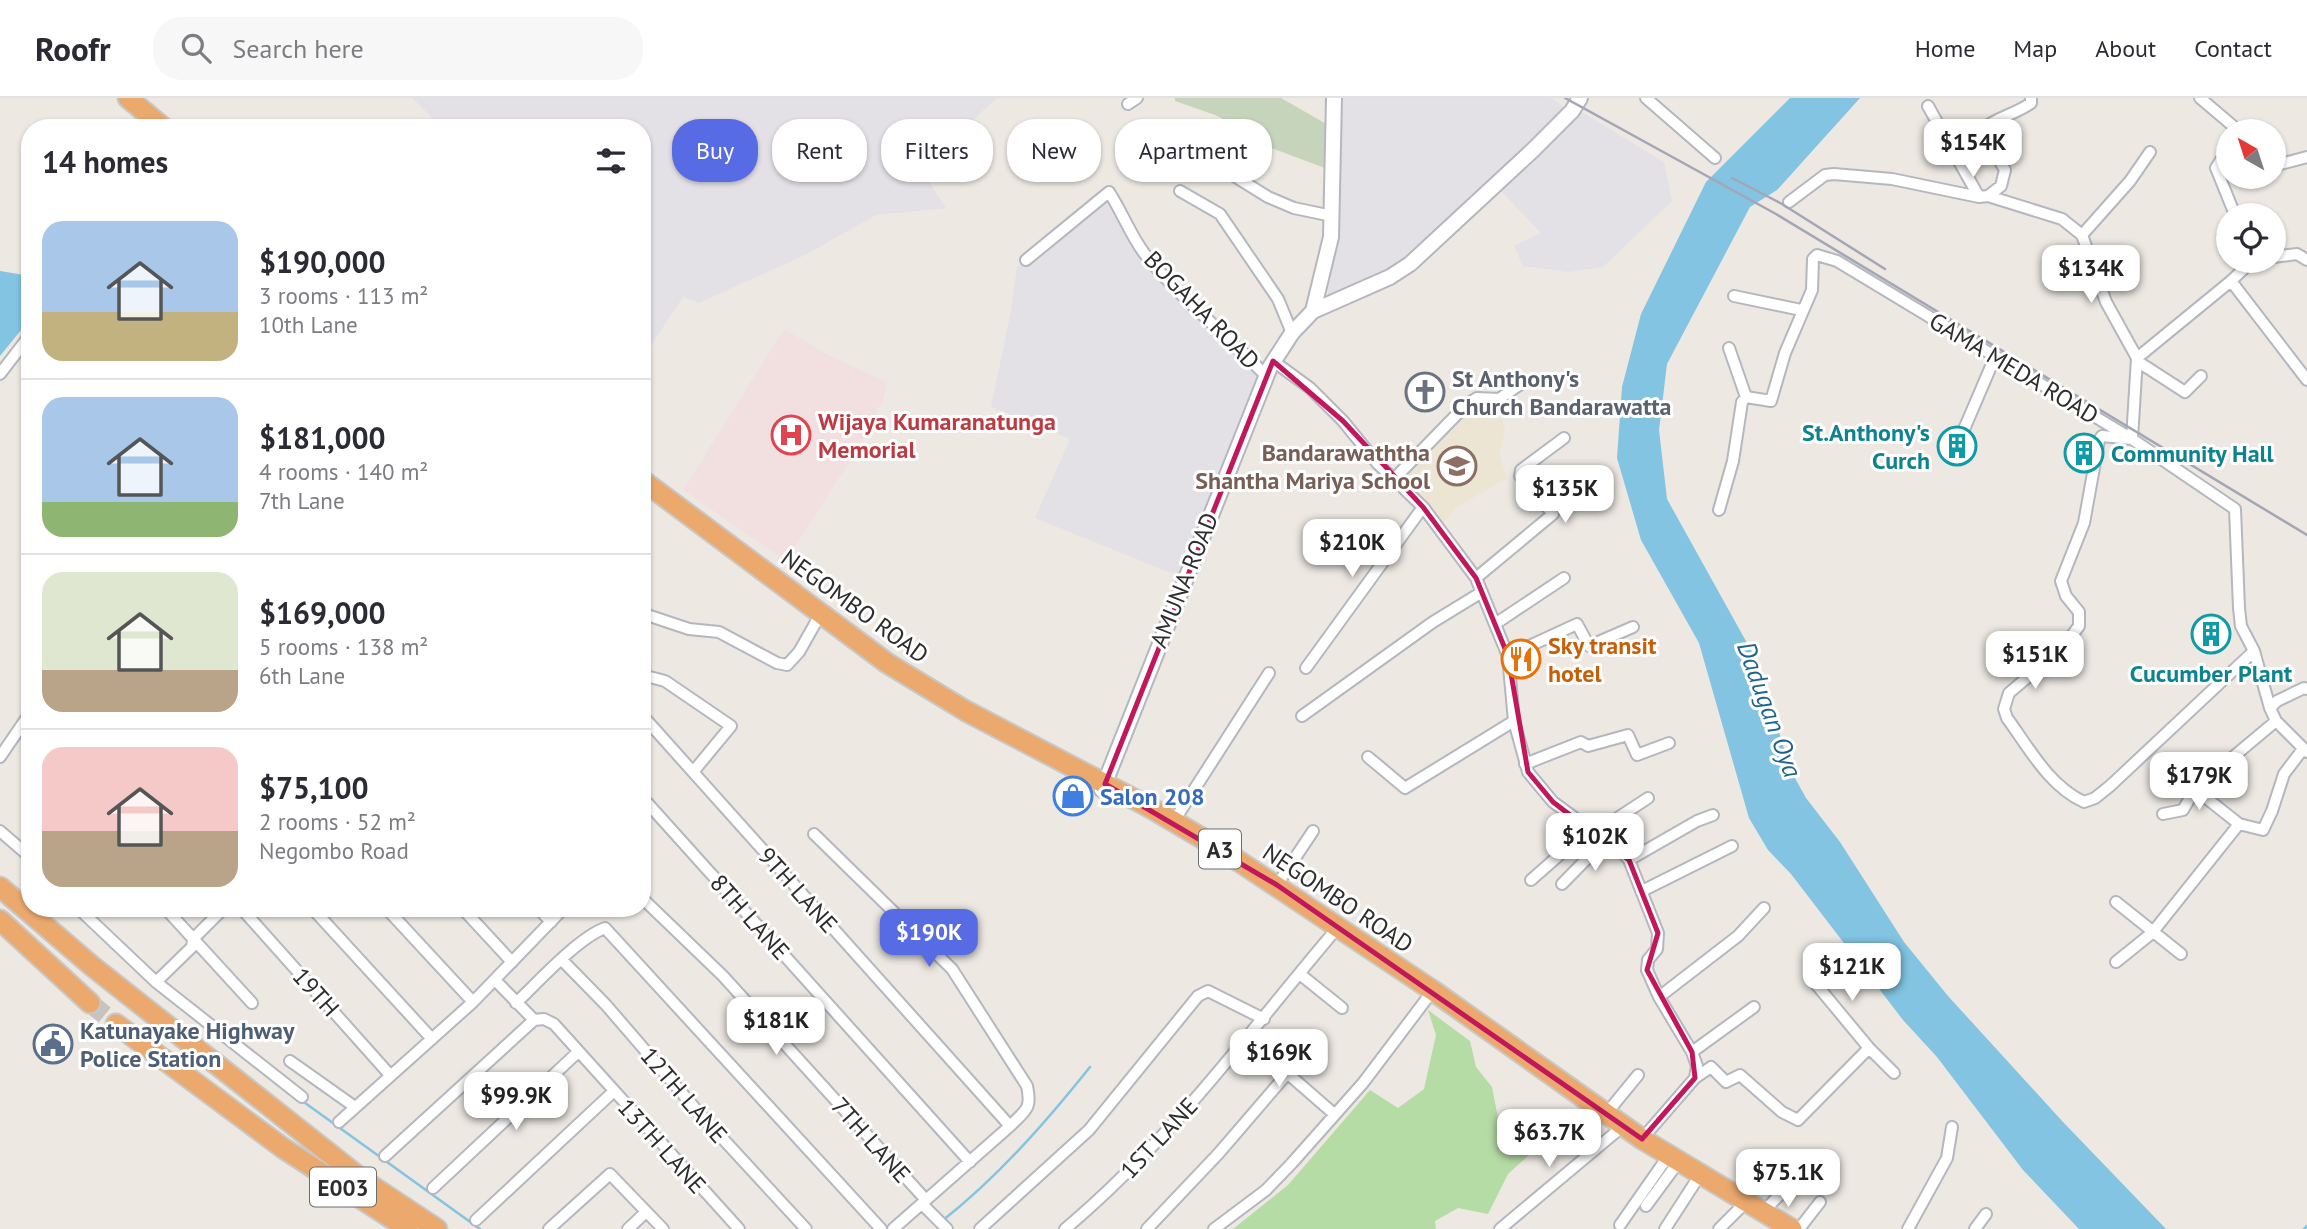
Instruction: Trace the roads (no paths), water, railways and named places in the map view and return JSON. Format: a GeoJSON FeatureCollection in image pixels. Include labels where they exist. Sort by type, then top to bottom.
{"type":"FeatureCollection","features":[{"type":"Feature","properties":{"kind":"highway"},"geometry":{"type":"LineString","coordinates":[[128,98],[153,119]]}},
{"type":"Feature","properties":{"kind":"highway"},"geometry":{"type":"LineString","coordinates":[[144,98],[168,119]]}},
{"type":"Feature","properties":{"kind":"highway","name":"NEGOMBO ROAD"},"geometry":{"type":"LineString","coordinates":[[651,487],[887,663],[1217,856],[1428,997],[1616,1132],[1774,1229]]}},
{"type":"Feature","properties":{"kind":"highway","name":"NEGOMBO ROAD"},"geometry":{"type":"LineString","coordinates":[[651,497],[881,670],[962,718],[1174,821],[1277,885],[1432,990],[1642,1139],[1792,1229]]}},
{"type":"Feature","properties":{"kind":"highway","name":"E003"},"geometry":{"type":"LineString","coordinates":[[0,887],[21,905]]}},
{"type":"Feature","properties":{"kind":"highway","name":"E003"},"geometry":{"type":"LineString","coordinates":[[35,917],[92,966],[363,1180],[437,1229]]}},
{"type":"Feature","properties":{"kind":"highway"},"geometry":{"type":"LineString","coordinates":[[0,920],[90,1003]]}},
{"type":"Feature","properties":{"kind":"highway","name":"E003"},"geometry":{"type":"LineString","coordinates":[[116,1024],[283,1148],[408,1229]]}},
{"type":"Feature","properties":{"kind":"street"},"geometry":{"type":"LineString","coordinates":[[1314,311],[1331,237],[1334,98]]}},
{"type":"Feature","properties":{"kind":"street","name":"AMUNA ROAD"},"geometry":{"type":"LineString","coordinates":[[1103,787],[1266,376],[1292,333],[1314,311],[1390,277],[1410,264],[1533,150],[1572,111],[1580,98]]}},
{"type":"Feature","properties":{"kind":"street"},"geometry":{"type":"LineString","coordinates":[[1646,98],[1715,158]]}},
{"type":"Feature","properties":{"kind":"street"},"geometry":{"type":"LineString","coordinates":[[2200,98],[2226,119]]}},
{"type":"Feature","properties":{"kind":"street"},"geometry":{"type":"LineString","coordinates":[[1984,197],[2001,186],[2005,170],[1983,129],[1989,123],[2017,113],[2034,100]]}},
{"type":"Feature","properties":{"kind":"street"},"geometry":{"type":"LineString","coordinates":[[1928,106],[1984,197]]}},
{"type":"Feature","properties":{"kind":"street"},"geometry":{"type":"LineString","coordinates":[[2082,235],[2130,181],[2150,152]]}},
{"type":"Feature","properties":{"kind":"street"},"geometry":{"type":"LineString","coordinates":[[2286,163],[2307,157]]}},
{"type":"Feature","properties":{"kind":"street"},"geometry":{"type":"LineString","coordinates":[[1788,202],[1825,175],[1834,174],[1892,179],[1984,197],[2062,219],[2082,235],[2106,302],[2137,360],[2185,392],[2201,376]]}},
{"type":"Feature","properties":{"kind":"street"},"geometry":{"type":"LineString","coordinates":[[1244,182],[1268,197],[1294,208],[1332,216]]}},
{"type":"Feature","properties":{"kind":"street"},"geometry":{"type":"LineString","coordinates":[[1180,191],[1220,214],[1278,299],[1292,333]]}},
{"type":"Feature","properties":{"kind":"street","name":"BOGAHA ROAD"},"geometry":{"type":"LineString","coordinates":[[1026,260],[1109,192],[1125,216],[1129,231],[1182,297],[1231,338],[1266,376]]}},
{"type":"Feature","properties":{"kind":"street"},"geometry":{"type":"LineString","coordinates":[[2286,255],[2297,254],[2307,260]]}},
{"type":"Feature","properties":{"kind":"street","name":"GAMA MEDA ROAD"},"geometry":{"type":"LineString","coordinates":[[1746,397],[1771,401],[1785,353],[1801,310],[1812,290],[1813,260],[1817,255],[1823,255],[2132,439],[2235,509],[2241,626],[2254,651],[2276,720],[2305,750]]}},
{"type":"Feature","properties":{"kind":"street"},"geometry":{"type":"LineString","coordinates":[[2239,273],[2137,360],[2132,439],[2102,436],[2099,440],[2084,523],[2061,581],[2066,596],[2079,612],[2079,626],[2063,647],[2009,693],[2004,709],[2007,718],[2045,771],[2069,795],[2084,802],[2095,798],[2110,786],[2254,651]]}},
{"type":"Feature","properties":{"kind":"street"},"geometry":{"type":"LineString","coordinates":[[2231,281],[2307,380]]}},
{"type":"Feature","properties":{"kind":"street"},"geometry":{"type":"LineString","coordinates":[[1734,296],[1801,310]]}},
{"type":"Feature","properties":{"kind":"street"},"geometry":{"type":"LineString","coordinates":[[0,374],[21,347]]}},
{"type":"Feature","properties":{"kind":"street"},"geometry":{"type":"LineString","coordinates":[[1719,510],[1733,461],[1742,402],[1746,397],[1729,348]]}},
{"type":"Feature","properties":{"kind":"street"},"geometry":{"type":"LineString","coordinates":[[1962,434],[1995,357]]}},
{"type":"Feature","properties":{"kind":"street"},"geometry":{"type":"LineString","coordinates":[[1273,361],[1310,388],[1343,421],[1378,464],[1423,507],[1476,578],[1507,656],[1514,721],[1528,772],[1553,802],[1625,854],[1629,860],[1658,933],[1657,949],[1648,960],[1647,970],[1658,996],[1692,1052],[1697,1066],[1695,1078]]}},
{"type":"Feature","properties":{"kind":"street"},"geometry":{"type":"LineString","coordinates":[[1394,479],[1466,405],[1477,398],[1499,399],[1522,383]]}},
{"type":"Feature","properties":{"kind":"street"},"geometry":{"type":"LineString","coordinates":[[1476,578],[1553,514],[1520,476],[1521,470],[1564,438]]}},
{"type":"Feature","properties":{"kind":"street"},"geometry":{"type":"LineString","coordinates":[[1307,668],[1423,507]]}},
{"type":"Feature","properties":{"kind":"street"},"geometry":{"type":"LineString","coordinates":[[1495,624],[1564,578]]}},
{"type":"Feature","properties":{"kind":"street"},"geometry":{"type":"LineString","coordinates":[[1302,716],[1433,622],[1482,592]]}},
{"type":"Feature","properties":{"kind":"street"},"geometry":{"type":"LineString","coordinates":[[651,616],[689,629],[719,632],[777,663],[787,665],[799,652],[816,622]]}},
{"type":"Feature","properties":{"kind":"street"},"geometry":{"type":"LineString","coordinates":[[1507,656],[1577,624],[1589,646],[1633,627]]}},
{"type":"Feature","properties":{"kind":"street"},"geometry":{"type":"LineString","coordinates":[[1174,821],[1269,673]]}},
{"type":"Feature","properties":{"kind":"street"},"geometry":{"type":"LineString","coordinates":[[651,677],[665,681],[731,726],[693,772]]}},
{"type":"Feature","properties":{"kind":"street"},"geometry":{"type":"LineString","coordinates":[[2270,708],[2277,701],[2307,689]]}},
{"type":"Feature","properties":{"kind":"street"},"geometry":{"type":"LineString","coordinates":[[2227,762],[2276,720]]}},
{"type":"Feature","properties":{"kind":"street"},"geometry":{"type":"LineString","coordinates":[[1368,757],[1405,789],[1514,721]]}},
{"type":"Feature","properties":{"kind":"street","name":"9TH LANE"},"geometry":{"type":"LineString","coordinates":[[651,725],[1010,1126]]}},
{"type":"Feature","properties":{"kind":"street"},"geometry":{"type":"LineString","coordinates":[[0,757],[21,726]]}},
{"type":"Feature","properties":{"kind":"street"},"geometry":{"type":"LineString","coordinates":[[1525,764],[1581,742],[1588,746],[1629,735],[1637,755],[1669,743]]}},
{"type":"Feature","properties":{"kind":"street"},"geometry":{"type":"LineString","coordinates":[[2163,814],[2182,810],[2195,789],[2239,824],[2263,830],[2273,811],[2284,774],[2305,750]]}},
{"type":"Feature","properties":{"kind":"street"},"geometry":{"type":"LineString","coordinates":[[1562,884],[1618,825],[1619,817],[1648,798]]}},
{"type":"Feature","properties":{"kind":"street","name":"8TH LANE"},"geometry":{"type":"LineString","coordinates":[[651,807],[970,1162]]}},
{"type":"Feature","properties":{"kind":"street"},"geometry":{"type":"LineString","coordinates":[[1629,860],[1697,821],[1713,815]]}},
{"type":"Feature","properties":{"kind":"street"},"geometry":{"type":"LineString","coordinates":[[2116,962],[2153,931],[2239,824]]}},
{"type":"Feature","properties":{"kind":"street"},"geometry":{"type":"LineString","coordinates":[[1531,880],[1590,828]]}},
{"type":"Feature","properties":{"kind":"street"},"geometry":{"type":"LineString","coordinates":[[0,831],[21,849]]}},
{"type":"Feature","properties":{"kind":"street"},"geometry":{"type":"LineString","coordinates":[[1277,885],[1313,831]]}},
{"type":"Feature","properties":{"kind":"street"},"geometry":{"type":"LineString","coordinates":[[814,834],[952,969],[1027,1086],[1030,1101],[1028,1109],[893,1229]]}},
{"type":"Feature","properties":{"kind":"street"},"geometry":{"type":"LineString","coordinates":[[1642,891],[1732,846]]}},
{"type":"Feature","properties":{"kind":"street"},"geometry":{"type":"LineString","coordinates":[[2116,902],[2181,954]]}},
{"type":"Feature","properties":{"kind":"street","name":"7TH LANE"},"geometry":{"type":"LineString","coordinates":[[651,907],[723,976],[947,1229]]}},
{"type":"Feature","properties":{"kind":"street"},"geometry":{"type":"LineString","coordinates":[[1658,996],[1738,936],[1764,908]]}},
{"type":"Feature","properties":{"kind":"street"},"geometry":{"type":"LineString","coordinates":[[87,917],[156,982],[302,1097]]}},
{"type":"Feature","properties":{"kind":"street"},"geometry":{"type":"LineString","coordinates":[[173,917],[252,1003]]}},
{"type":"Feature","properties":{"kind":"street"},"geometry":{"type":"LineString","coordinates":[[156,982],[192,947],[194,939],[215,917]]}},
{"type":"Feature","properties":{"kind":"street","name":"19TH"},"geometry":{"type":"LineString","coordinates":[[249,917],[390,1075]]}},
{"type":"Feature","properties":{"kind":"street"},"geometry":{"type":"LineString","coordinates":[[320,917],[432,1039]]}},
{"type":"Feature","properties":{"kind":"street"},"geometry":{"type":"LineString","coordinates":[[394,917],[473,1002]]}},
{"type":"Feature","properties":{"kind":"street"},"geometry":{"type":"LineString","coordinates":[[470,917],[512,962]]}},
{"type":"Feature","properties":{"kind":"street"},"geometry":{"type":"LineString","coordinates":[[546,917],[551,922]]}},
{"type":"Feature","properties":{"kind":"street"},"geometry":{"type":"LineString","coordinates":[[339,1122],[473,1002],[556,917]]}},
{"type":"Feature","properties":{"kind":"street"},"geometry":{"type":"LineString","coordinates":[[516,1003],[562,960],[597,931],[605,928],[881,1229]]}},
{"type":"Feature","properties":{"kind":"street","name":"1ST LANE"},"geometry":{"type":"LineString","coordinates":[[1065,1229],[1100,1199],[1166,1134],[1248,1039],[1333,933]]}},
{"type":"Feature","properties":{"kind":"street","name":"12TH LANE"},"geometry":{"type":"LineString","coordinates":[[562,960],[606,1005],[699,1114],[806,1229]]}},
{"type":"Feature","properties":{"kind":"street"},"geometry":{"type":"LineString","coordinates":[[1301,975],[1342,1008]]}},
{"type":"Feature","properties":{"kind":"street"},"geometry":{"type":"LineString","coordinates":[[1811,978],[1869,1048],[1894,1073]]}},
{"type":"Feature","properties":{"kind":"street","name":"13TH LANE"},"geometry":{"type":"LineString","coordinates":[[495,980],[534,1020],[544,1018],[554,1024],[739,1229]]}},
{"type":"Feature","properties":{"kind":"street"},"geometry":{"type":"LineString","coordinates":[[980,1229],[1089,1130],[1198,996],[1208,991],[1264,1019]]}},
{"type":"Feature","properties":{"kind":"street"},"geometry":{"type":"LineString","coordinates":[[1214,1229],[1266,1190],[1363,1083],[1428,997]]}},
{"type":"Feature","properties":{"kind":"street"},"geometry":{"type":"LineString","coordinates":[[1692,1052],[1754,1007]]}},
{"type":"Feature","properties":{"kind":"street"},"geometry":{"type":"LineString","coordinates":[[385,1156],[534,1020]]}},
{"type":"Feature","properties":{"kind":"street"},"geometry":{"type":"LineString","coordinates":[[1248,1039],[1286,1075],[1334,1113]]}},
{"type":"Feature","properties":{"kind":"street"},"geometry":{"type":"LineString","coordinates":[[1642,1139],[1695,1078],[1712,1067],[1726,1082],[1740,1075],[1783,1112],[1798,1120],[1869,1048]]}},
{"type":"Feature","properties":{"kind":"street"},"geometry":{"type":"LineString","coordinates":[[433,1188],[578,1052]]}},
{"type":"Feature","properties":{"kind":"street"},"geometry":{"type":"LineString","coordinates":[[290,1061],[355,1107]]}},
{"type":"Feature","properties":{"kind":"street"},"geometry":{"type":"LineString","coordinates":[[1147,1229],[1219,1153],[1286,1075]]}},
{"type":"Feature","properties":{"kind":"street"},"geometry":{"type":"LineString","coordinates":[[1606,1114],[1638,1075]]}},
{"type":"Feature","properties":{"kind":"street"},"geometry":{"type":"LineString","coordinates":[[476,1220],[613,1092]]}},
{"type":"Feature","properties":{"kind":"street"},"geometry":{"type":"LineString","coordinates":[[1908,1229],[1947,1157],[1952,1127]]}},
{"type":"Feature","properties":{"kind":"street"},"geometry":{"type":"LineString","coordinates":[[1500,1229],[1616,1132]]}},
{"type":"Feature","properties":{"kind":"street"},"geometry":{"type":"LineString","coordinates":[[1646,1206],[1669,1165]]}},
{"type":"Feature","properties":{"kind":"street"},"geometry":{"type":"LineString","coordinates":[[1620,1225],[1669,1165]]}},
{"type":"Feature","properties":{"kind":"street"},"geometry":{"type":"LineString","coordinates":[[549,1229],[610,1174],[663,1229]]}},
{"type":"Feature","properties":{"kind":"street"},"geometry":{"type":"LineString","coordinates":[[1665,1229],[1696,1181]]}},
{"type":"Feature","properties":{"kind":"street"},"geometry":{"type":"LineString","coordinates":[[1762,1212],[1791,1183]]}},
{"type":"Feature","properties":{"kind":"street"},"geometry":{"type":"LineString","coordinates":[[1799,1229],[1820,1202]]}},
{"type":"Feature","properties":{"kind":"street"},"geometry":{"type":"LineString","coordinates":[[1719,1229],[1740,1208]]}},
{"type":"Feature","properties":{"kind":"street"},"geometry":{"type":"LineString","coordinates":[[628,1229],[646,1212]]}},
{"type":"Feature","properties":{"kind":"street"},"geometry":{"type":"LineString","coordinates":[[1975,1229],[1986,1214]]}},
{"type":"Feature","properties":{"kind":"water","name":"Dadugan Oya"},"geometry":{"type":"Polygon","coordinates":[[[1790,98],[1860,98],[1777,190],[1750,207],[1667,364],[1659,430],[1667,499],[1757,661],[1791,771],[1806,798],[1840,842],[1904,942],[1948,996],[2063,1122],[2166,1229],[2079,1229],[2023,1170],[1937,1057],[1903,1020],[1791,874],[1768,850],[1749,818],[1699,643],[1641,540],[1617,458],[1622,387],[1641,314],[1706,182],[1790,98]]]}},
{"type":"Feature","properties":{"kind":"water"},"geometry":{"type":"Polygon","coordinates":[[[0,271],[21,274],[21,330],[0,356],[0,271]]]}},
{"type":"Feature","properties":{"kind":"waterway"},"geometry":{"type":"LineString","coordinates":[[942,1221],[983,1186],[1020,1148],[1090,1067]]}},
{"type":"Feature","properties":{"kind":"waterway"},"geometry":{"type":"LineString","coordinates":[[301,1100],[480,1229]]}},
{"type":"Feature","properties":{"kind":"waterway"},"geometry":{"type":"LineString","coordinates":[[2304,1229],[2307,1226]]}},
{"type":"Feature","properties":{"kind":"tunnel"},"geometry":{"type":"LineString","coordinates":[[90,1003],[116,1024]]}},
{"type":"Feature","properties":{"kind":"railway"},"geometry":{"type":"LineString","coordinates":[[1565,98],[1776,214],[2307,535]]}},
{"type":"Feature","properties":{"kind":"railway"},"geometry":{"type":"LineString","coordinates":[[1732,178],[1782,204],[1885,269]]}},
{"type":"Feature","properties":{"kind":"place","name":"St Anthony's Church Bandarawatta"},"geometry":{"type":"Point","coordinates":[1425,392]}},
{"type":"Feature","properties":{"kind":"place","name":"Wijaya Kumaranatunga Memorial"},"geometry":{"type":"Point","coordinates":[791,435]}},
{"type":"Feature","properties":{"kind":"place","name":"St.Anthony's Curch"},"geometry":{"type":"Point","coordinates":[1957,446]}},
{"type":"Feature","properties":{"kind":"place","name":"Community Hall"},"geometry":{"type":"Point","coordinates":[2084,453]}},
{"type":"Feature","properties":{"kind":"place","name":"Bandarawaththa Shantha Mariya School"},"geometry":{"type":"Point","coordinates":[1457,466]}},
{"type":"Feature","properties":{"kind":"place","name":"Cucumber Plant"},"geometry":{"type":"Point","coordinates":[2211,634]}},
{"type":"Feature","properties":{"kind":"place","name":"Sky transit hotel"},"geometry":{"type":"Point","coordinates":[1521,659]}},
{"type":"Feature","properties":{"kind":"place","name":"Salon 208"},"geometry":{"type":"Point","coordinates":[1073,796]}},
{"type":"Feature","properties":{"kind":"place","name":"Katunayake Highway Police Station"},"geometry":{"type":"Point","coordinates":[53,1044]}}]}
